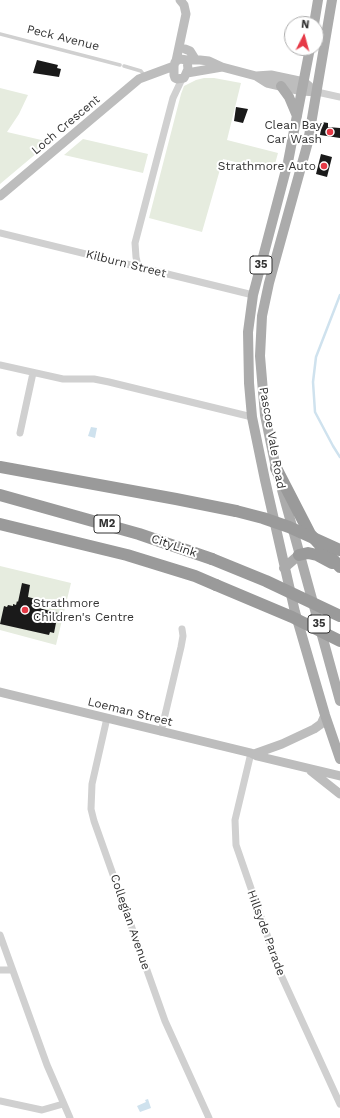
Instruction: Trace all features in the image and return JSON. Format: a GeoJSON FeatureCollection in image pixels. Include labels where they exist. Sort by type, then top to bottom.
{"type":"FeatureCollection","features":[{"type":"Feature","properties":{"kind":"highway"},"geometry":{"type":"LineString","coordinates":[[0,467],[236,511],[289,527],[340,550]]}},
{"type":"Feature","properties":{"kind":"highway"},"geometry":{"type":"LineString","coordinates":[[276,468],[310,534],[340,567]]}},
{"type":"Feature","properties":{"kind":"highway","name":"CityLink"},"geometry":{"type":"LineString","coordinates":[[0,495],[139,534],[212,559],[272,584],[340,616]]}},
{"type":"Feature","properties":{"kind":"highway","name":"CityLink"},"geometry":{"type":"LineString","coordinates":[[0,524],[127,556],[195,576],[286,614],[340,641]]}},
{"type":"Feature","properties":{"kind":"highway"},"geometry":{"type":"LineString","coordinates":[[299,555],[308,553],[318,555],[340,567]]}},
{"type":"Feature","properties":{"kind":"main road"},"geometry":{"type":"LineString","coordinates":[[315,16],[318,0]]}},
{"type":"Feature","properties":{"kind":"main road","name":"Pascoe Vale Road"},"geometry":{"type":"LineString","coordinates":[[332,0],[308,142],[269,283],[262,322],[260,356],[265,415],[276,468],[340,701]]}},
{"type":"Feature","properties":{"kind":"main road","name":"Pascoe Vale Road"},"geometry":{"type":"LineString","coordinates":[[309,56],[288,162],[253,295],[248,332],[248,383],[252,417],[284,568],[295,612],[325,715],[340,759]]}},
{"type":"Feature","properties":{"kind":"main road"},"geometry":{"type":"LineString","coordinates":[[281,86],[289,97],[297,116]]}},
{"type":"Feature","properties":{"kind":"main road"},"geometry":{"type":"LineString","coordinates":[[284,568],[299,555]]}},
{"type":"Feature","properties":{"kind":"street"},"geometry":{"type":"LineString","coordinates":[[179,76],[175,63],[182,38],[186,14],[184,5],[180,0]]}},
{"type":"Feature","properties":{"kind":"street"},"geometry":{"type":"LineString","coordinates":[[138,266],[135,243],[179,76],[189,66],[189,60],[182,38]]}},
{"type":"Feature","properties":{"kind":"street"},"geometry":{"type":"LineString","coordinates":[[189,60],[209,61],[222,67],[256,76],[267,83],[281,86],[303,86]]}},
{"type":"Feature","properties":{"kind":"street","name":"Loch Crescent"},"geometry":{"type":"LineString","coordinates":[[0,196],[133,84],[175,63],[189,60]]}},
{"type":"Feature","properties":{"kind":"street"},"geometry":{"type":"LineString","coordinates":[[147,76],[179,76],[222,67]]}},
{"type":"Feature","properties":{"kind":"street"},"geometry":{"type":"LineString","coordinates":[[256,76],[271,75],[317,92],[340,97]]}},
{"type":"Feature","properties":{"kind":"street","name":"Kilburn Street"},"geometry":{"type":"LineString","coordinates":[[0,233],[253,295]]}},
{"type":"Feature","properties":{"kind":"street"},"geometry":{"type":"LineString","coordinates":[[0,365],[63,379],[94,379],[109,382],[252,417]]}},
{"type":"Feature","properties":{"kind":"street"},"geometry":{"type":"LineString","coordinates":[[20,433],[34,373]]}},
{"type":"Feature","properties":{"kind":"street"},"geometry":{"type":"LineString","coordinates":[[161,732],[181,646],[183,636],[182,629]]}},
{"type":"Feature","properties":{"kind":"street","name":"Loeman Street"},"geometry":{"type":"LineString","coordinates":[[0,692],[340,776]]}},
{"type":"Feature","properties":{"kind":"street"},"geometry":{"type":"LineString","coordinates":[[253,754],[282,744],[314,729],[321,724],[325,715]]}},
{"type":"Feature","properties":{"kind":"street","name":"Collegian Avenue"},"geometry":{"type":"LineString","coordinates":[[107,718],[92,784],[90,797],[92,815],[165,1021],[209,1118]]}},
{"type":"Feature","properties":{"kind":"street","name":"Hillsyde Parade"},"geometry":{"type":"LineString","coordinates":[[253,754],[235,820],[236,845],[281,975],[340,1104]]}},
{"type":"Feature","properties":{"kind":"street"},"geometry":{"type":"LineString","coordinates":[[309,769],[340,794]]}},
{"type":"Feature","properties":{"kind":"street"},"geometry":{"type":"LineString","coordinates":[[0,934],[46,1065],[70,1118]]}},
{"type":"Feature","properties":{"kind":"street"},"geometry":{"type":"LineString","coordinates":[[0,970],[12,970]]}},
{"type":"Feature","properties":{"kind":"street"},"geometry":{"type":"LineString","coordinates":[[0,1101],[42,1110],[63,1104]]}},
{"type":"Feature","properties":{"kind":"lane","name":"Peck Avenue"},"geometry":{"type":"LineString","coordinates":[[0,34],[142,70],[147,76]]}},
{"type":"Feature","properties":{"kind":"shaded area"},"geometry":{"type":"Polygon","coordinates":[[[204,78],[214,78],[241,83],[227,140],[278,153],[273,171],[223,159],[202,232],[149,218],[184,86],[204,78]]]}},
{"type":"Feature","properties":{"kind":"shaded area"},"geometry":{"type":"Polygon","coordinates":[[[0,88],[28,95],[19,114],[7,132],[50,142],[0,184],[0,88]]]}},
{"type":"Feature","properties":{"kind":"shaded area"},"geometry":{"type":"Polygon","coordinates":[[[83,139],[148,154],[143,173],[64,155],[83,139]]]}},
{"type":"Feature","properties":{"kind":"shaded area"},"geometry":{"type":"Polygon","coordinates":[[[0,566],[71,583],[56,645],[0,630],[0,566]]]}},
{"type":"Feature","properties":{"kind":"water"},"geometry":{"type":"Polygon","coordinates":[[[91,427],[97,428],[95,438],[88,436],[91,427]]]}},
{"type":"Feature","properties":{"kind":"water"},"geometry":{"type":"Polygon","coordinates":[[[148,1099],[151,1108],[140,1112],[137,1106],[146,1102],[145,1100],[148,1099]]]}},
{"type":"Feature","properties":{"kind":"building"},"geometry":{"type":"Polygon","coordinates":[[[37,60],[58,65],[57,68],[61,69],[59,77],[33,73],[37,60]]]}},
{"type":"Feature","properties":{"kind":"building"},"geometry":{"type":"Polygon","coordinates":[[[236,107],[248,109],[243,123],[234,121],[236,107]]]}},
{"type":"Feature","properties":{"kind":"building","name":"Clean Bay Car Wash"},"geometry":{"type":"Polygon","coordinates":[[[322,122],[328,123],[328,127],[340,128],[340,138],[320,135],[322,122]]]}},
{"type":"Feature","properties":{"kind":"building","name":"Strathmore Auto"},"geometry":{"type":"Polygon","coordinates":[[[321,154],[332,157],[327,177],[316,174],[321,154]]]}},
{"type":"Feature","properties":{"kind":"building","name":"Strathmore Children's Centre"},"geometry":{"type":"Polygon","coordinates":[[[22,583],[30,585],[28,597],[36,599],[35,607],[58,613],[54,633],[50,632],[49,635],[0,624],[4,606],[13,606],[13,604],[16,605],[17,601],[18,602],[22,583]]]}},
{"type":"Feature","properties":{"kind":"waterway"},"geometry":{"type":"LineString","coordinates":[[340,295],[316,357],[313,382],[315,412],[340,457]]}},
{"type":"Feature","properties":{"kind":"place","name":"Clean Bay Car Wash"},"geometry":{"type":"Point","coordinates":[330,132]}},
{"type":"Feature","properties":{"kind":"place","name":"Strathmore Auto"},"geometry":{"type":"Point","coordinates":[324,166]}},
{"type":"Feature","properties":{"kind":"place","name":"Strathmore Children's Centre"},"geometry":{"type":"Point","coordinates":[25,610]}}]}
